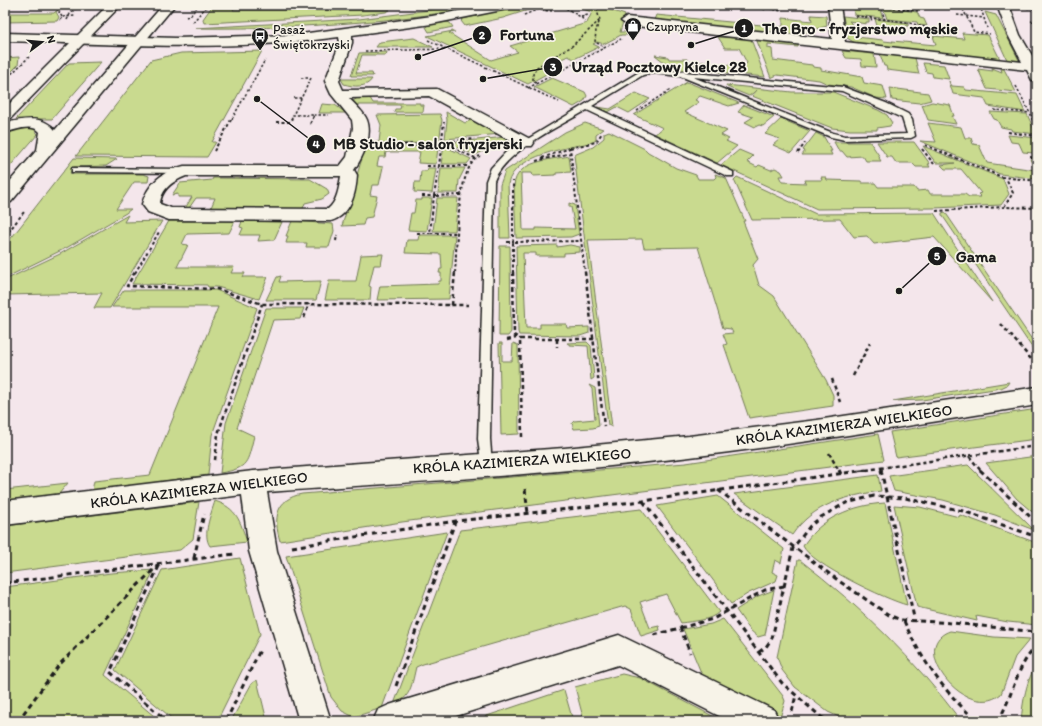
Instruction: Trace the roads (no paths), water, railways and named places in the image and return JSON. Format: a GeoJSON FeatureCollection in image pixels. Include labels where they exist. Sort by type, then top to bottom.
{"type":"FeatureCollection","features":[{"type":"Feature","properties":{"kind":"street"},"geometry":{"type":"LineString","coordinates":[[5,116],[94,28],[115,5]]}},
{"type":"Feature","properties":{"kind":"street"},"geometry":{"type":"LineString","coordinates":[[5,198],[169,5]]}},
{"type":"Feature","properties":{"kind":"street"},"geometry":{"type":"LineString","coordinates":[[474,12],[492,5]]}},
{"type":"Feature","properties":{"kind":"street"},"geometry":{"type":"LineString","coordinates":[[5,37],[138,41],[260,40],[308,37],[474,12],[507,5]]}},
{"type":"Feature","properties":{"kind":"street"},"geometry":{"type":"LineString","coordinates":[[1003,5],[1014,35],[1034,72]]}},
{"type":"Feature","properties":{"kind":"street"},"geometry":{"type":"LineString","coordinates":[[834,9],[839,43]]}},
{"type":"Feature","properties":{"kind":"street"},"geometry":{"type":"LineString","coordinates":[[627,21],[839,43],[855,47],[1034,72]]}},
{"type":"Feature","properties":{"kind":"street"},"geometry":{"type":"LineString","coordinates":[[5,27],[149,29],[198,32],[345,32]]}},
{"type":"Feature","properties":{"kind":"street"},"geometry":{"type":"LineString","coordinates":[[345,32],[346,44],[332,81],[338,94],[359,119],[361,128],[355,156],[345,171]]}},
{"type":"Feature","properties":{"kind":"street"},"geometry":{"type":"LineString","coordinates":[[338,94],[432,92],[526,143]]}},
{"type":"Feature","properties":{"kind":"street"},"geometry":{"type":"LineString","coordinates":[[5,128],[28,123],[42,125],[48,131],[45,152]]}},
{"type":"Feature","properties":{"kind":"street"},"geometry":{"type":"LineString","coordinates":[[184,171],[345,171],[349,175],[349,179],[341,207],[336,213],[331,215],[169,214],[154,208],[151,204],[152,198],[164,179],[184,171]]}},
{"type":"Feature","properties":{"kind":"street","name":"KRÓLA KAZIMIERZA WIELKIEGO"},"geometry":{"type":"LineString","coordinates":[[5,513],[253,482],[564,459],[727,442],[1037,396]]}},
{"type":"Feature","properties":{"kind":"street"},"geometry":{"type":"LineString","coordinates":[[253,482],[263,552],[316,721]]}},
{"type":"Feature","properties":{"kind":"street"},"geometry":{"type":"LineString","coordinates":[[389,721],[619,650],[777,718]]}},
{"type":"Feature","properties":{"kind":"lane"},"geometry":{"type":"LineString","coordinates":[[486,465],[484,439],[490,181],[494,170],[503,159],[526,143],[645,72],[656,71],[686,77],[831,135],[845,138],[911,136],[908,120],[905,116],[848,90],[700,74],[686,77]]}},
{"type":"Feature","properties":{"kind":"lane"},"geometry":{"type":"LineString","coordinates":[[587,106],[730,174]]}},
{"type":"Feature","properties":{"kind":"lane"},"geometry":{"type":"LineString","coordinates":[[75,170],[184,171]]}},
{"type":"Feature","properties":{"kind":"place","name":"Czupryna"},"geometry":{"type":"Point","coordinates":[633,41]}},
{"type":"Feature","properties":{"kind":"place","name":"The Bro - fryzjerstwo męskie"},"geometry":{"type":"Point","coordinates":[691,45]}},
{"type":"Feature","properties":{"kind":"place","name":"Pasaż Świętokrzyski"},"geometry":{"type":"Point","coordinates":[260,51]}},
{"type":"Feature","properties":{"kind":"place","name":"Fortuna"},"geometry":{"type":"Point","coordinates":[418,57]}},
{"type":"Feature","properties":{"kind":"place","name":"Urząd Pocztowy Kielce 28"},"geometry":{"type":"Point","coordinates":[483,79]}},
{"type":"Feature","properties":{"kind":"place","name":"MB Studio - salon fryzjerski"},"geometry":{"type":"Point","coordinates":[257,99]}},
{"type":"Feature","properties":{"kind":"place","name":"Gama"},"geometry":{"type":"Point","coordinates":[899,291]}}]}
